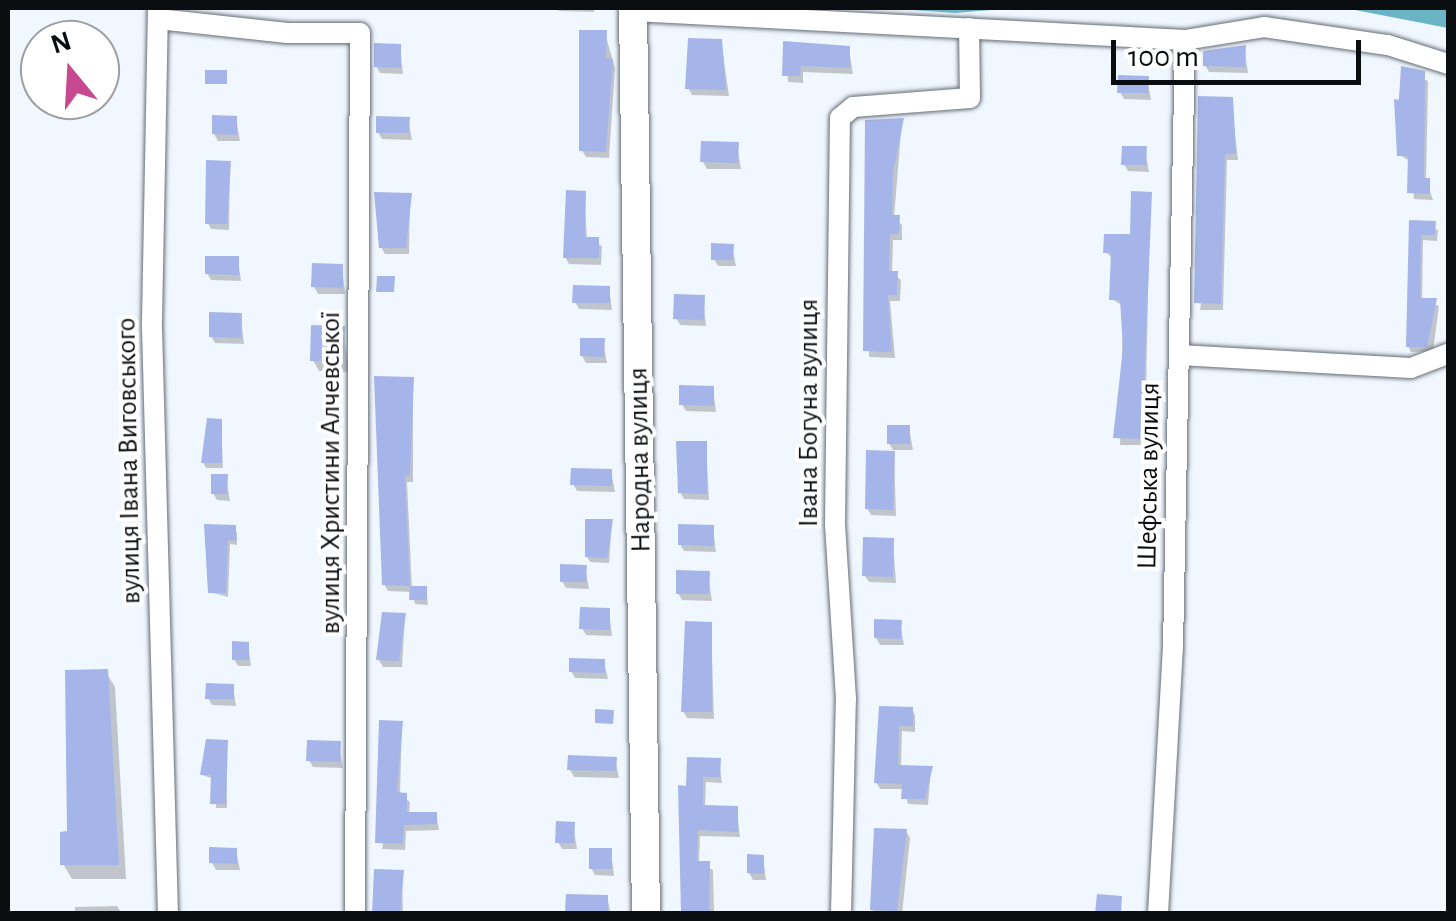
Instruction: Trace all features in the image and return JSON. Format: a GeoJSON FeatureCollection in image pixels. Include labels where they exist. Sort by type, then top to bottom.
{"type":"FeatureCollection","features":[{"type":"Feature","properties":{"kind":"street"},"geometry":{"type":"LineString","coordinates":[[634,9],[1185,40],[1264,27],[1388,45],[1448,64]]}},
{"type":"Feature","properties":{"kind":"street","name":"Народна вулиця"},"geometry":{"type":"LineString","coordinates":[[634,9],[646,914]]}},
{"type":"Feature","properties":{"kind":"street","name":"вулиця Христини Алчевської"},"geometry":{"type":"LineString","coordinates":[[158,13],[360,33],[355,914]]}},
{"type":"Feature","properties":{"kind":"street","name":"вулиця Івана Виговського"},"geometry":{"type":"LineString","coordinates":[[158,13],[152,328],[168,914]]}},
{"type":"Feature","properties":{"kind":"street","name":"Івана Богуна вулиця"},"geometry":{"type":"LineString","coordinates":[[842,914],[846,699],[835,524],[840,118],[854,107],[970,98],[969,28]]}},
{"type":"Feature","properties":{"kind":"street","name":"Шефська вулиця"},"geometry":{"type":"LineString","coordinates":[[1158,914],[1173,648],[1185,40]]}},
{"type":"Feature","properties":{"kind":"street"},"geometry":{"type":"LineString","coordinates":[[1179,355],[1411,368],[1448,354]]}},
{"type":"Feature","properties":{"kind":"water"},"geometry":{"type":"Polygon","coordinates":[[[884,8],[1014,8],[955,13],[884,8]]]}},
{"type":"Feature","properties":{"kind":"water"},"geometry":{"type":"Polygon","coordinates":[[[1291,8],[1448,8],[1448,28],[1355,10],[1291,8]]]}},
{"type":"Feature","properties":{"kind":"building"},"geometry":{"type":"Polygon","coordinates":[[[579,30],[607,30],[606,58],[613,59],[606,152],[579,151],[579,30]]]}},
{"type":"Feature","properties":{"kind":"building"},"geometry":{"type":"Polygon","coordinates":[[[688,38],[722,39],[726,90],[685,89],[688,38]]]}},
{"type":"Feature","properties":{"kind":"building"},"geometry":{"type":"Polygon","coordinates":[[[783,41],[850,46],[850,68],[801,66],[800,76],[782,76],[783,41]]]}},
{"type":"Feature","properties":{"kind":"building"},"geometry":{"type":"Polygon","coordinates":[[[374,43],[401,44],[401,68],[374,67],[374,43]]]}},
{"type":"Feature","properties":{"kind":"building"},"geometry":{"type":"Polygon","coordinates":[[[1246,45],[1245,67],[1203,66],[1203,51],[1246,45]]]}},
{"type":"Feature","properties":{"kind":"building"},"geometry":{"type":"Polygon","coordinates":[[[1401,66],[1425,71],[1424,178],[1430,178],[1430,194],[1407,193],[1408,156],[1397,156],[1394,99],[1399,100],[1401,66]]]}},
{"type":"Feature","properties":{"kind":"building"},"geometry":{"type":"Polygon","coordinates":[[[205,70],[227,70],[227,84],[205,84],[205,70]]]}},
{"type":"Feature","properties":{"kind":"building"},"geometry":{"type":"Polygon","coordinates":[[[1118,75],[1149,76],[1148,93],[1117,93],[1118,75]]]}},
{"type":"Feature","properties":{"kind":"building"},"geometry":{"type":"Polygon","coordinates":[[[1198,96],[1233,97],[1236,154],[1225,154],[1221,304],[1194,303],[1198,96]]]}},
{"type":"Feature","properties":{"kind":"building"},"geometry":{"type":"Polygon","coordinates":[[[212,115],[237,116],[237,135],[212,134],[212,115]]]}},
{"type":"Feature","properties":{"kind":"building"},"geometry":{"type":"Polygon","coordinates":[[[376,116],[410,117],[409,133],[376,133],[376,116]]]}},
{"type":"Feature","properties":{"kind":"building"},"geometry":{"type":"Polygon","coordinates":[[[904,118],[893,172],[892,215],[900,215],[899,234],[890,234],[889,271],[898,271],[897,295],[888,295],[892,352],[863,351],[865,120],[904,118]]]}},
{"type":"Feature","properties":{"kind":"building"},"geometry":{"type":"Polygon","coordinates":[[[701,141],[739,142],[738,163],[700,162],[701,141]]]}},
{"type":"Feature","properties":{"kind":"building"},"geometry":{"type":"Polygon","coordinates":[[[1122,146],[1147,146],[1146,165],[1121,165],[1122,146]]]}},
{"type":"Feature","properties":{"kind":"building"},"geometry":{"type":"Polygon","coordinates":[[[206,160],[231,161],[227,224],[205,224],[206,160]]]}},
{"type":"Feature","properties":{"kind":"building"},"geometry":{"type":"Polygon","coordinates":[[[566,190],[586,191],[585,237],[599,237],[599,258],[563,258],[566,190]]]}},
{"type":"Feature","properties":{"kind":"building"},"geometry":{"type":"Polygon","coordinates":[[[1131,191],[1152,192],[1142,439],[1113,438],[1123,348],[1120,300],[1109,300],[1111,253],[1103,253],[1104,234],[1130,234],[1131,191]]]}},
{"type":"Feature","properties":{"kind":"building"},"geometry":{"type":"Polygon","coordinates":[[[374,192],[412,193],[406,248],[379,248],[374,192]]]}},
{"type":"Feature","properties":{"kind":"building"},"geometry":{"type":"Polygon","coordinates":[[[1409,220],[1436,221],[1435,235],[1421,235],[1420,298],[1437,298],[1427,347],[1406,347],[1409,220]]]}},
{"type":"Feature","properties":{"kind":"building"},"geometry":{"type":"Polygon","coordinates":[[[711,243],[734,244],[733,260],[711,260],[711,243]]]}},
{"type":"Feature","properties":{"kind":"building"},"geometry":{"type":"Polygon","coordinates":[[[205,256],[239,256],[239,275],[205,274],[205,256]]]}},
{"type":"Feature","properties":{"kind":"building"},"geometry":{"type":"Polygon","coordinates":[[[312,263],[343,264],[343,288],[311,287],[312,263]]]}},
{"type":"Feature","properties":{"kind":"building"},"geometry":{"type":"Polygon","coordinates":[[[377,276],[395,276],[394,292],[376,292],[377,276]]]}},
{"type":"Feature","properties":{"kind":"building"},"geometry":{"type":"Polygon","coordinates":[[[573,285],[610,286],[610,303],[572,303],[573,285]]]}},
{"type":"Feature","properties":{"kind":"building"},"geometry":{"type":"Polygon","coordinates":[[[674,294],[705,295],[704,320],[673,319],[674,294]]]}},
{"type":"Feature","properties":{"kind":"building"},"geometry":{"type":"Polygon","coordinates":[[[209,312],[242,313],[241,338],[209,337],[209,312]]]}},
{"type":"Feature","properties":{"kind":"building"},"geometry":{"type":"Polygon","coordinates":[[[311,325],[345,326],[344,362],[310,361],[311,325]]]}},
{"type":"Feature","properties":{"kind":"building"},"geometry":{"type":"Polygon","coordinates":[[[580,338],[605,338],[604,357],[580,356],[580,338]]]}},
{"type":"Feature","properties":{"kind":"building"},"geometry":{"type":"Polygon","coordinates":[[[374,376],[414,377],[410,476],[405,476],[410,586],[382,585],[374,376]]]}},
{"type":"Feature","properties":{"kind":"building"},"geometry":{"type":"Polygon","coordinates":[[[679,385],[714,386],[714,406],[679,405],[679,385]]]}},
{"type":"Feature","properties":{"kind":"building"},"geometry":{"type":"Polygon","coordinates":[[[207,418],[222,419],[222,463],[201,463],[207,418]]]}},
{"type":"Feature","properties":{"kind":"building"},"geometry":{"type":"Polygon","coordinates":[[[887,425],[910,425],[910,444],[887,444],[887,425]]]}},
{"type":"Feature","properties":{"kind":"building"},"geometry":{"type":"Polygon","coordinates":[[[676,441],[707,441],[707,494],[678,493],[676,441]]]}},
{"type":"Feature","properties":{"kind":"building"},"geometry":{"type":"Polygon","coordinates":[[[866,450],[895,451],[893,510],[865,509],[866,450]]]}},
{"type":"Feature","properties":{"kind":"building"},"geometry":{"type":"Polygon","coordinates":[[[571,468],[612,469],[612,486],[570,485],[571,468]]]}},
{"type":"Feature","properties":{"kind":"building"},"geometry":{"type":"Polygon","coordinates":[[[211,474],[228,474],[227,494],[211,494],[211,474]]]}},
{"type":"Feature","properties":{"kind":"building"},"geometry":{"type":"Polygon","coordinates":[[[585,519],[613,519],[607,558],[585,557],[585,519]]]}},
{"type":"Feature","properties":{"kind":"building"},"geometry":{"type":"Polygon","coordinates":[[[204,524],[236,525],[236,541],[228,540],[226,593],[208,593],[204,524]]]}},
{"type":"Feature","properties":{"kind":"building"},"geometry":{"type":"Polygon","coordinates":[[[678,524],[714,525],[714,546],[678,545],[678,524]]]}},
{"type":"Feature","properties":{"kind":"building"},"geometry":{"type":"Polygon","coordinates":[[[863,537],[894,538],[893,577],[862,576],[863,537]]]}},
{"type":"Feature","properties":{"kind":"building"},"geometry":{"type":"Polygon","coordinates":[[[560,564],[587,565],[586,582],[560,582],[560,564]]]}},
{"type":"Feature","properties":{"kind":"building"},"geometry":{"type":"Polygon","coordinates":[[[676,570],[710,571],[709,594],[676,594],[676,570]]]}},
{"type":"Feature","properties":{"kind":"building"},"geometry":{"type":"Polygon","coordinates":[[[410,586],[427,586],[427,600],[409,600],[410,586]]]}},
{"type":"Feature","properties":{"kind":"building"},"geometry":{"type":"Polygon","coordinates":[[[580,607],[610,608],[610,630],[579,629],[580,607]]]}},
{"type":"Feature","properties":{"kind":"building"},"geometry":{"type":"Polygon","coordinates":[[[382,612],[406,613],[399,661],[376,660],[382,612]]]}},
{"type":"Feature","properties":{"kind":"building"},"geometry":{"type":"Polygon","coordinates":[[[874,619],[902,620],[901,639],[874,638],[874,619]]]}},
{"type":"Feature","properties":{"kind":"building"},"geometry":{"type":"Polygon","coordinates":[[[685,621],[712,622],[712,712],[681,712],[685,621]]]}},
{"type":"Feature","properties":{"kind":"building"},"geometry":{"type":"Polygon","coordinates":[[[232,641],[249,642],[249,660],[232,660],[232,641]]]}},
{"type":"Feature","properties":{"kind":"building"},"geometry":{"type":"Polygon","coordinates":[[[569,658],[605,659],[605,673],[569,672],[569,658]]]}},
{"type":"Feature","properties":{"kind":"building"},"geometry":{"type":"Polygon","coordinates":[[[108,669],[119,865],[60,865],[60,832],[67,831],[65,670],[108,669]]]}},
{"type":"Feature","properties":{"kind":"building"},"geometry":{"type":"Polygon","coordinates":[[[206,683],[234,684],[234,699],[205,699],[206,683]]]}},
{"type":"Feature","properties":{"kind":"building"},"geometry":{"type":"Polygon","coordinates":[[[879,706],[913,707],[913,726],[899,726],[898,765],[933,766],[925,799],[901,799],[902,784],[874,783],[879,706]]]}},
{"type":"Feature","properties":{"kind":"building"},"geometry":{"type":"Polygon","coordinates":[[[595,709],[614,710],[613,724],[595,723],[595,709]]]}},
{"type":"Feature","properties":{"kind":"building"},"geometry":{"type":"Polygon","coordinates":[[[379,720],[403,721],[397,792],[407,793],[407,812],[437,812],[437,824],[404,825],[403,844],[375,843],[379,720]]]}},
{"type":"Feature","properties":{"kind":"building"},"geometry":{"type":"Polygon","coordinates":[[[206,739],[228,740],[226,804],[210,804],[211,775],[200,775],[206,739]]]}},
{"type":"Feature","properties":{"kind":"building"},"geometry":{"type":"Polygon","coordinates":[[[307,740],[341,741],[340,762],[306,761],[307,740]]]}},
{"type":"Feature","properties":{"kind":"building"},"geometry":{"type":"Polygon","coordinates":[[[568,755],[617,757],[616,771],[567,770],[568,755]]]}},
{"type":"Feature","properties":{"kind":"building"},"geometry":{"type":"Polygon","coordinates":[[[687,757],[721,758],[720,777],[703,777],[703,805],[738,806],[738,832],[698,830],[697,861],[710,861],[709,914],[681,914],[678,785],[686,786],[687,757]]]}},
{"type":"Feature","properties":{"kind":"building"},"geometry":{"type":"Polygon","coordinates":[[[556,821],[575,822],[574,843],[555,843],[556,821]]]}},
{"type":"Feature","properties":{"kind":"building"},"geometry":{"type":"Polygon","coordinates":[[[874,828],[907,829],[897,911],[870,910],[874,828]]]}},
{"type":"Feature","properties":{"kind":"building"},"geometry":{"type":"Polygon","coordinates":[[[209,847],[237,848],[237,864],[209,863],[209,847]]]}},
{"type":"Feature","properties":{"kind":"building"},"geometry":{"type":"Polygon","coordinates":[[[589,848],[612,848],[612,869],[589,869],[589,848]]]}},
{"type":"Feature","properties":{"kind":"building"},"geometry":{"type":"Polygon","coordinates":[[[747,854],[764,855],[764,874],[747,873],[747,854]]]}},
{"type":"Feature","properties":{"kind":"building"},"geometry":{"type":"Polygon","coordinates":[[[374,869],[404,870],[400,914],[372,914],[374,869]]]}},
{"type":"Feature","properties":{"kind":"building"},"geometry":{"type":"Polygon","coordinates":[[[566,894],[608,895],[608,912],[565,911],[566,894]]]}},
{"type":"Feature","properties":{"kind":"building"},"geometry":{"type":"Polygon","coordinates":[[[1097,894],[1122,896],[1121,914],[1095,914],[1097,894]]]}}]}
